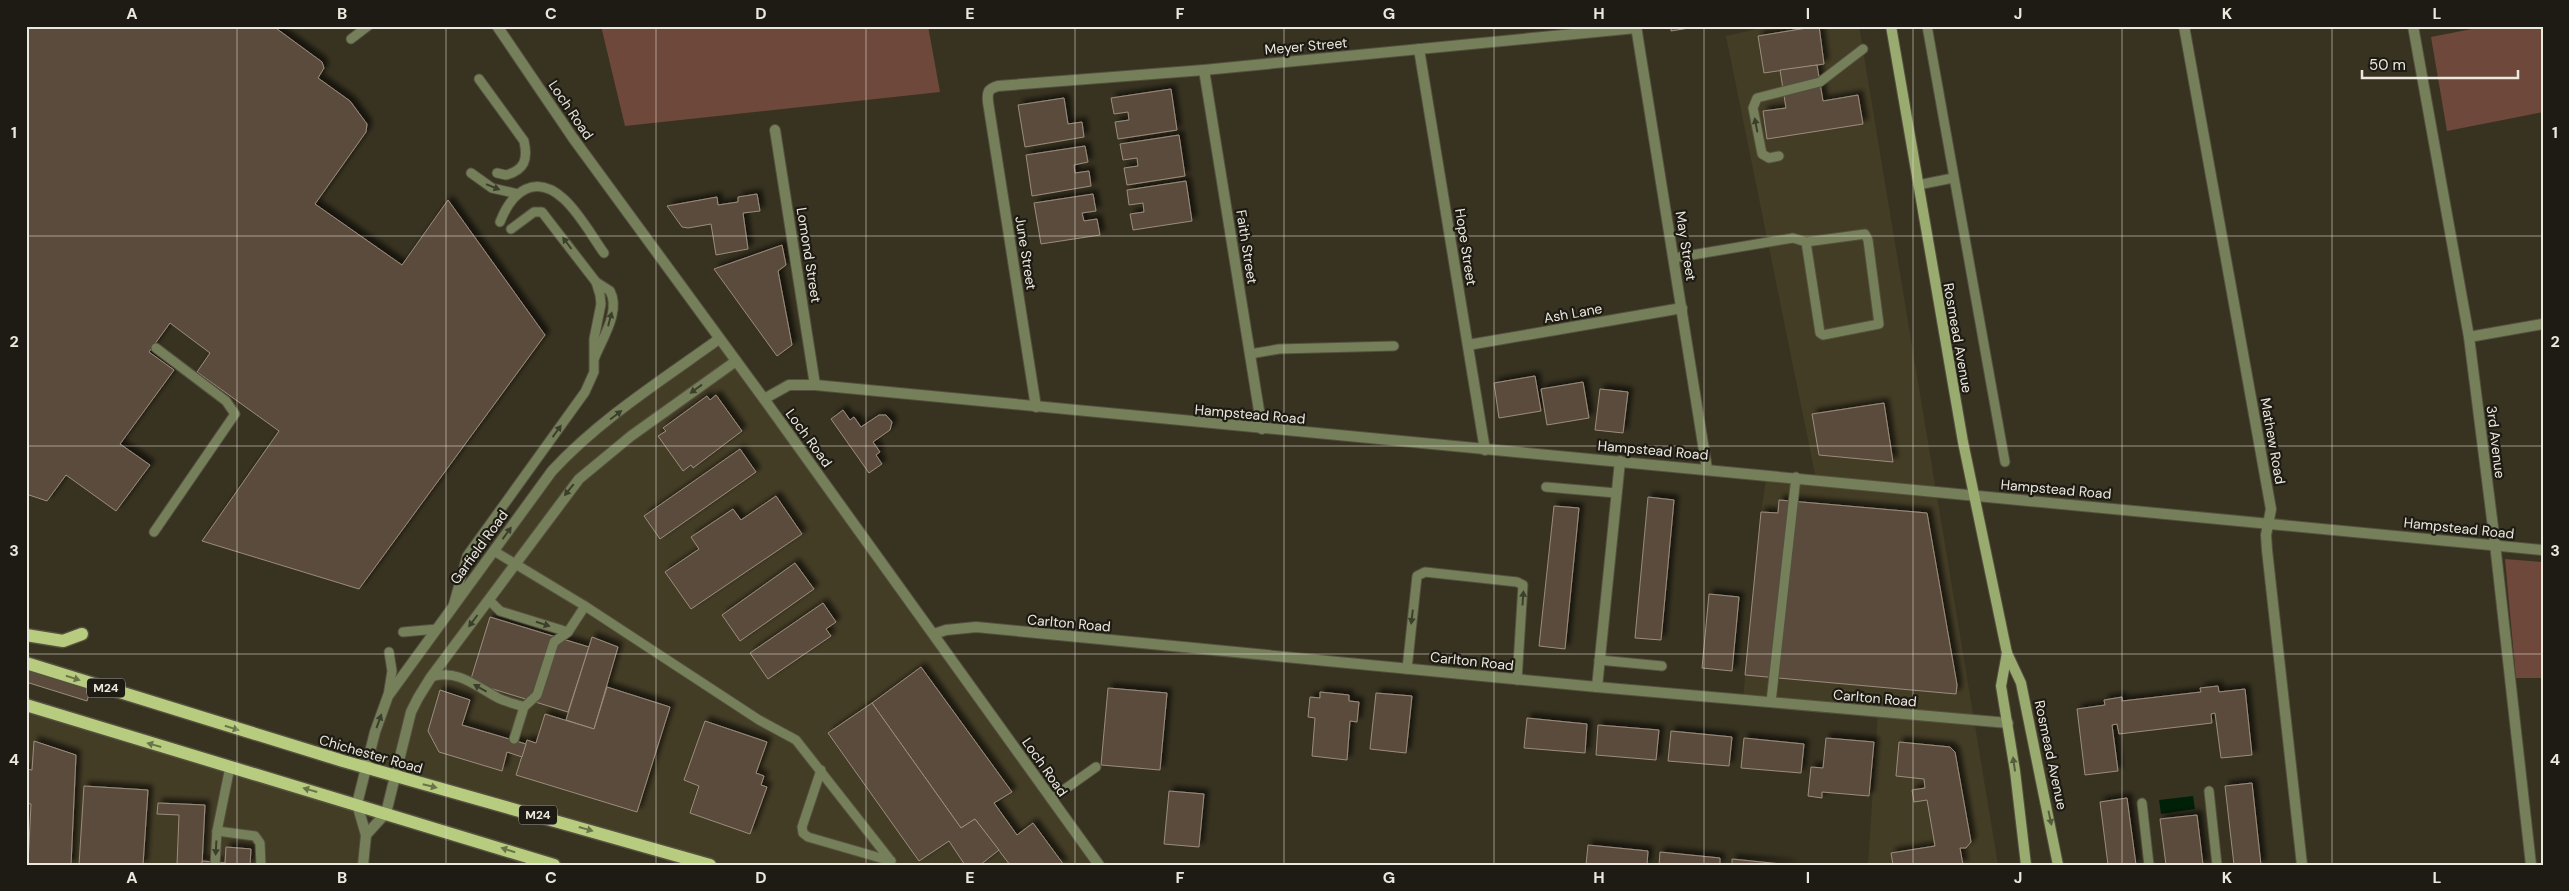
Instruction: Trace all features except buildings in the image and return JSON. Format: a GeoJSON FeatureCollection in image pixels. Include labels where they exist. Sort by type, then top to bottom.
{"type":"FeatureCollection","features":[{"type":"Feature","properties":{"kind":"main road","name":"Rosmead Avenue"},"geometry":{"type":"LineString","coordinates":[[1891,26],[1941,323],[1974,495],[2007,653],[2021,683],[2058,865]]}},
{"type":"Feature","properties":{"kind":"main road"},"geometry":{"type":"LineString","coordinates":[[26,635],[63,640],[82,634]]}},
{"type":"Feature","properties":{"kind":"main road","name":"Rosmead Avenue"},"geometry":{"type":"LineString","coordinates":[[2007,653],[2001,686],[2008,723],[2026,865]]}},
{"type":"Feature","properties":{"kind":"main road","name":"Chichester Road"},"geometry":{"type":"LineString","coordinates":[[26,663],[366,768],[710,865]]}},
{"type":"Feature","properties":{"kind":"main road"},"geometry":{"type":"LineString","coordinates":[[26,705],[554,865]]}},
{"type":"Feature","properties":{"kind":"main road"},"geometry":{"type":"LineString","coordinates":[[2051,865],[2054,842]]}},
{"type":"Feature","properties":{"kind":"street","name":"Loch Road"},"geometry":{"type":"LineString","coordinates":[[497,26],[573,138],[764,399],[1099,865]]}},
{"type":"Feature","properties":{"kind":"street","name":"Mathew Road"},"geometry":{"type":"LineString","coordinates":[[2184,26],[2271,509],[2268,523],[2267,550],[2302,865]]}},
{"type":"Feature","properties":{"kind":"street","name":"3rd Avenue"},"geometry":{"type":"LineString","coordinates":[[2413,26],[2469,337],[2531,865]]}},
{"type":"Feature","properties":{"kind":"street","name":"Meyer Street"},"geometry":{"type":"LineString","coordinates":[[988,102],[988,91],[998,86],[1204,70],[1636,27]]}},
{"type":"Feature","properties":{"kind":"street","name":"May Street"},"geometry":{"type":"LineString","coordinates":[[1636,27],[1707,469]]}},
{"type":"Feature","properties":{"kind":"street","name":"Hope Street"},"geometry":{"type":"LineString","coordinates":[[1419,49],[1485,450]]}},
{"type":"Feature","properties":{"kind":"street","name":"Faith Street"},"geometry":{"type":"LineString","coordinates":[[1204,70],[1262,429]]}},
{"type":"Feature","properties":{"kind":"street","name":"June Street"},"geometry":{"type":"LineString","coordinates":[[988,102],[1036,407]]}},
{"type":"Feature","properties":{"kind":"street","name":"Lomond Street"},"geometry":{"type":"LineString","coordinates":[[775,130],[815,385]]}},
{"type":"Feature","properties":{"kind":"street","name":"Ash Lane"},"geometry":{"type":"LineString","coordinates":[[1468,345],[1682,308]]}},
{"type":"Feature","properties":{"kind":"street"},"geometry":{"type":"LineString","coordinates":[[2469,337],[2543,324]]}},
{"type":"Feature","properties":{"kind":"street","name":"Garfield Road"},"geometry":{"type":"LineString","coordinates":[[357,804],[375,732],[388,696],[552,471],[568,453],[616,414],[720,339]]}},
{"type":"Feature","properties":{"kind":"street"},"geometry":{"type":"LineString","coordinates":[[366,835],[386,813],[411,712],[431,677],[579,479],[631,436],[736,361]]}},
{"type":"Feature","properties":{"kind":"street","name":"Hampstead Road"},"geometry":{"type":"LineString","coordinates":[[764,399],[789,385],[815,385],[1485,450],[1796,477],[2543,550]]}},
{"type":"Feature","properties":{"kind":"street"},"geometry":{"type":"LineString","coordinates":[[1596,687],[1620,461]]}},
{"type":"Feature","properties":{"kind":"street","name":"Carlton Road"},"geometry":{"type":"LineString","coordinates":[[934,634],[946,630],[976,628],[1517,680],[2008,723]]}},
{"type":"Feature","properties":{"kind":"street"},"geometry":{"type":"LineString","coordinates":[[357,804],[366,835],[363,865]]}},
{"type":"Feature","properties":{"kind":"street"},"geometry":{"type":"LineString","coordinates":[[2537,865],[2543,864]]}},
{"type":"Feature","properties":{"kind":"lane"},"geometry":{"type":"LineString","coordinates":[[351,39],[368,26]]}},
{"type":"Feature","properties":{"kind":"lane"},"geometry":{"type":"LineString","coordinates":[[1928,26],[1953,178],[2005,462]]}},
{"type":"Feature","properties":{"kind":"lane"},"geometry":{"type":"LineString","coordinates":[[1779,156],[1769,158],[1762,154],[1753,108],[1757,98],[1820,82],[1863,49]]}},
{"type":"Feature","properties":{"kind":"lane"},"geometry":{"type":"LineString","coordinates":[[479,79],[524,142],[526,152],[522,168],[506,175],[497,173]]}},
{"type":"Feature","properties":{"kind":"lane"},"geometry":{"type":"LineString","coordinates":[[471,172],[492,188],[518,194]]}},
{"type":"Feature","properties":{"kind":"lane"},"geometry":{"type":"LineString","coordinates":[[1918,185],[1953,178]]}},
{"type":"Feature","properties":{"kind":"lane"},"geometry":{"type":"LineString","coordinates":[[500,222],[504,212],[518,194],[538,185],[549,187],[557,192],[604,253]]}},
{"type":"Feature","properties":{"kind":"lane"},"geometry":{"type":"LineString","coordinates":[[453,606],[467,556],[585,392],[592,379],[594,339],[601,304],[596,282],[542,212],[534,212],[511,229]]}},
{"type":"Feature","properties":{"kind":"lane"},"geometry":{"type":"LineString","coordinates":[[1674,258],[1793,238],[1806,242],[1865,234],[1868,240],[1879,324],[1823,335],[1820,333],[1806,242]]}},
{"type":"Feature","properties":{"kind":"lane"},"geometry":{"type":"LineString","coordinates":[[1250,354],[1279,349],[1394,346]]}},
{"type":"Feature","properties":{"kind":"lane"},"geometry":{"type":"LineString","coordinates":[[154,532],[235,414],[226,401],[156,348]]}},
{"type":"Feature","properties":{"kind":"lane"},"geometry":{"type":"LineString","coordinates":[[1770,702],[1796,477]]}},
{"type":"Feature","properties":{"kind":"lane"},"geometry":{"type":"LineString","coordinates":[[1546,487],[1616,493]]}},
{"type":"Feature","properties":{"kind":"lane"},"geometry":{"type":"LineString","coordinates":[[494,551],[585,606],[706,687],[759,720],[796,740],[821,770],[861,820],[891,861],[803,833],[802,827],[821,770]]}},
{"type":"Feature","properties":{"kind":"lane"},"geometry":{"type":"LineString","coordinates":[[1407,669],[1417,576],[1421,573],[1431,573],[1517,582],[1523,585],[1517,680]]}},
{"type":"Feature","properties":{"kind":"lane"},"geometry":{"type":"LineString","coordinates":[[490,600],[500,611],[568,632]]}},
{"type":"Feature","properties":{"kind":"lane"},"geometry":{"type":"LineString","coordinates":[[514,739],[524,707],[537,695],[554,642],[568,632],[585,606]]}},
{"type":"Feature","properties":{"kind":"lane"},"geometry":{"type":"LineString","coordinates":[[403,632],[437,629]]}},
{"type":"Feature","properties":{"kind":"lane"},"geometry":{"type":"LineString","coordinates":[[388,696],[392,671],[389,652]]}},
{"type":"Feature","properties":{"kind":"lane"},"geometry":{"type":"LineString","coordinates":[[1599,660],[1662,666]]}},
{"type":"Feature","properties":{"kind":"lane"},"geometry":{"type":"LineString","coordinates":[[431,677],[447,673],[456,675],[501,700],[524,707]]}},
{"type":"Feature","properties":{"kind":"lane"},"geometry":{"type":"LineString","coordinates":[[215,865],[217,831],[230,767]]}},
{"type":"Feature","properties":{"kind":"lane"},"geometry":{"type":"LineString","coordinates":[[1051,799],[1096,767]]}},
{"type":"Feature","properties":{"kind":"lane"},"geometry":{"type":"LineString","coordinates":[[2209,790],[2217,865]]}},
{"type":"Feature","properties":{"kind":"lane"},"geometry":{"type":"LineString","coordinates":[[2142,803],[2149,865]]}},
{"type":"Feature","properties":{"kind":"lane"},"geometry":{"type":"LineString","coordinates":[[217,831],[255,836],[260,843],[262,865]]}},
{"type":"Feature","properties":{"kind":"shaded area"},"geometry":{"type":"Polygon","coordinates":[[[601,26],[928,26],[940,92],[625,126],[601,26]]]}},
{"type":"Feature","properties":{"kind":"shaded area"},"geometry":{"type":"Polygon","coordinates":[[[1770,26],[1859,26],[1998,865],[1868,865],[1878,712],[1743,699],[1761,512],[1767,475],[1816,479],[1726,36],[1770,26]]]}},
{"type":"Feature","properties":{"kind":"shaded area"},"geometry":{"type":"Polygon","coordinates":[[[2487,26],[2543,26],[2543,112],[2447,131],[2431,37],[2487,26]]]}},
{"type":"Feature","properties":{"kind":"shaded area"},"geometry":{"type":"Polygon","coordinates":[[[719,339],[1099,865],[710,865],[366,768],[388,696],[568,453],[719,339]]]}},
{"type":"Feature","properties":{"kind":"shaded area"},"geometry":{"type":"Polygon","coordinates":[[[2505,559],[2543,562],[2543,678],[2516,678],[2505,559]]]}},
{"type":"Feature","properties":{"kind":"shaded area"},"geometry":{"type":"Polygon","coordinates":[[[26,705],[357,804],[366,835],[363,865],[26,865],[26,705]]]}},
{"type":"Feature","properties":{"kind":"shaded area"},"geometry":{"type":"Polygon","coordinates":[[[2193,796],[2195,809],[2161,814],[2159,800],[2193,796]]]}}]}
